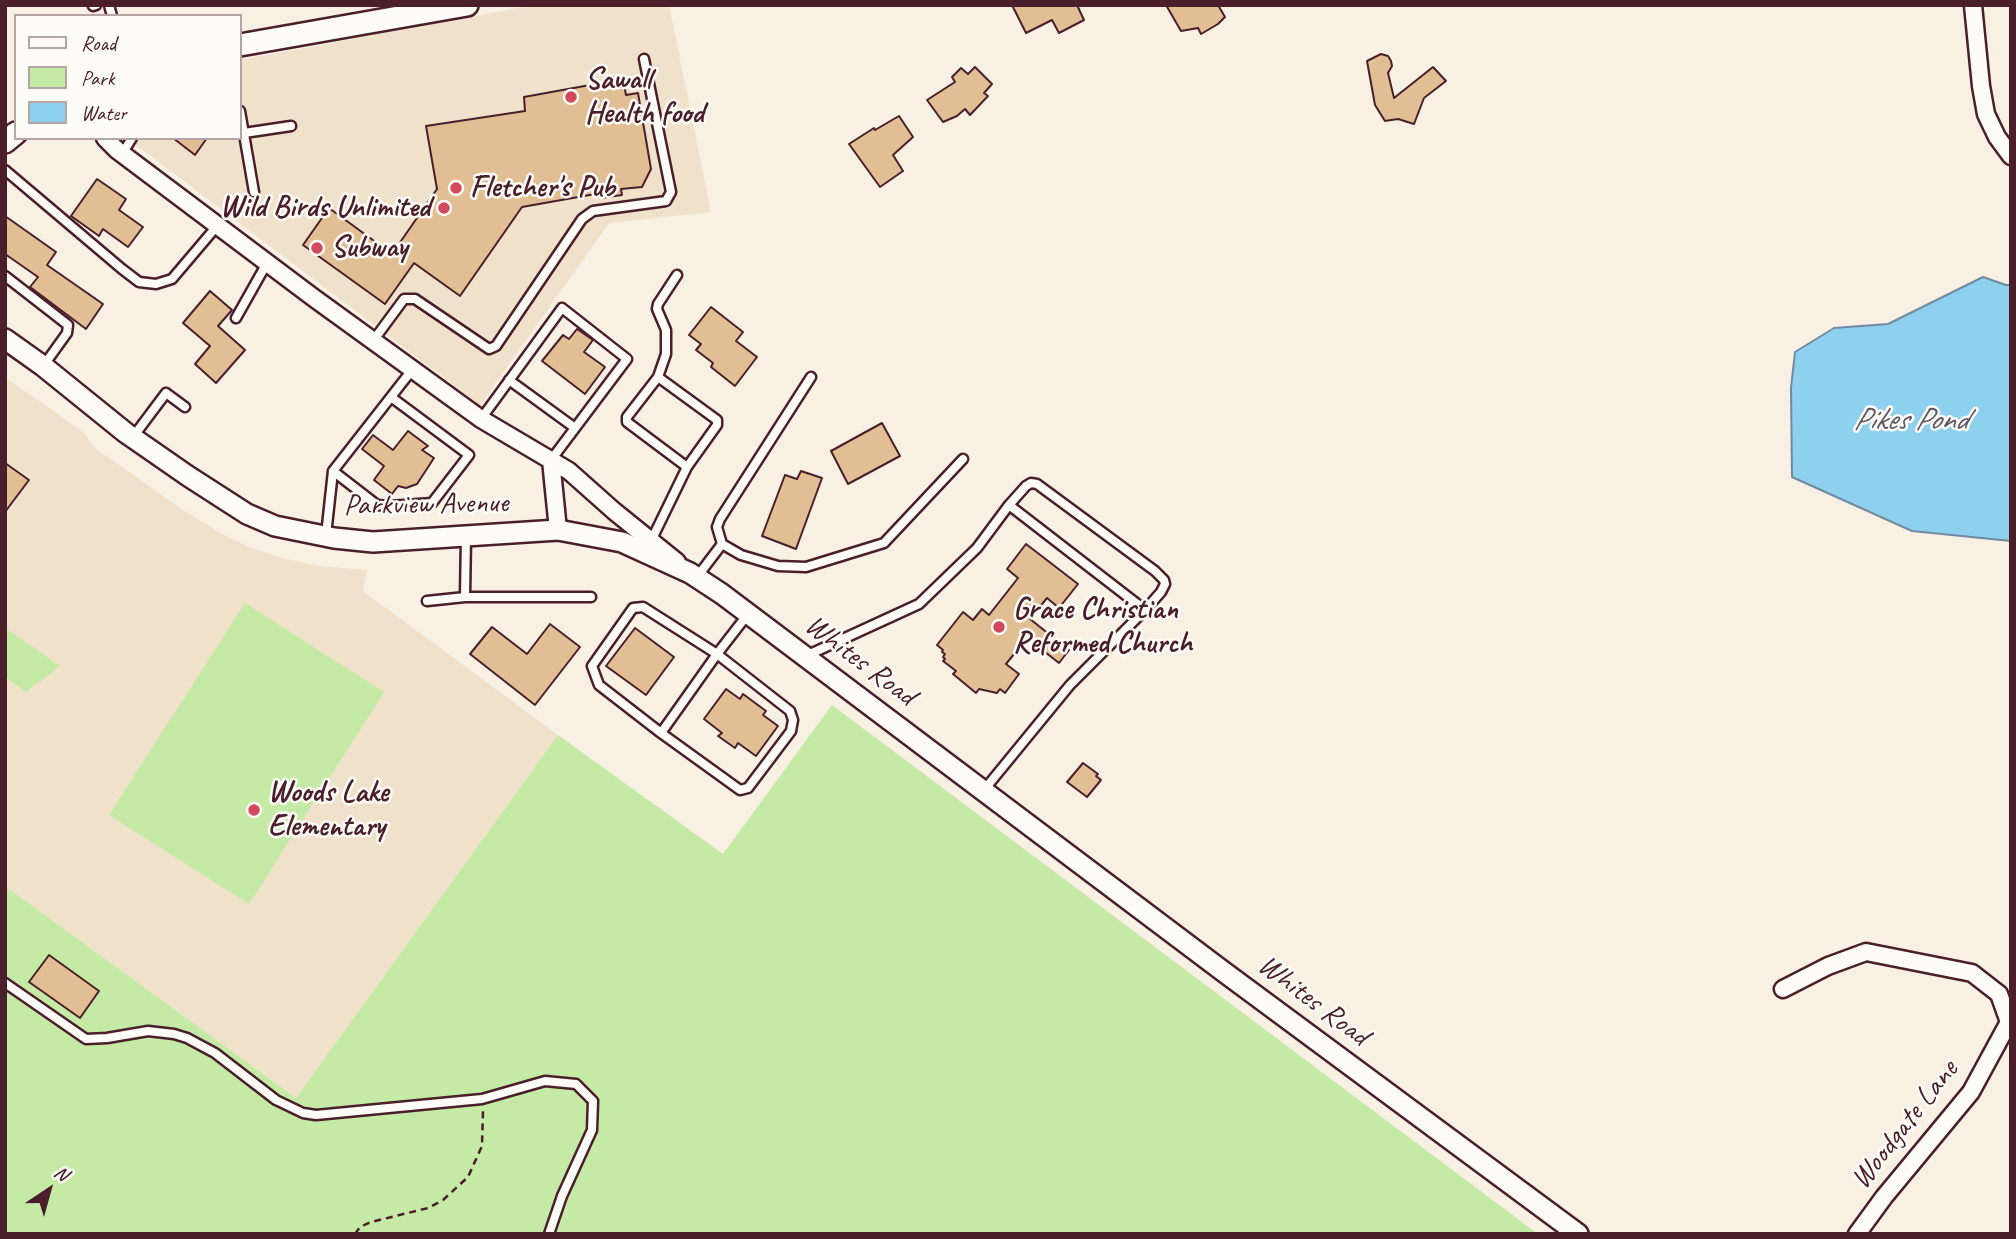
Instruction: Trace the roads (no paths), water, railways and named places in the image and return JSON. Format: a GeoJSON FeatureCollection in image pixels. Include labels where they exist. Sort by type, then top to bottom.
{"type":"FeatureCollection","features":[{"type":"Feature","properties":{"kind":"main road"},"geometry":{"type":"LineString","coordinates":[[242,45],[467,5]]}},
{"type":"Feature","properties":{"kind":"street"},"geometry":{"type":"LineString","coordinates":[[1973,5],[1986,114],[1997,137],[2011,156]]}},
{"type":"Feature","properties":{"kind":"street","name":"Whites Road"},"geometry":{"type":"LineString","coordinates":[[107,140],[217,226],[412,370],[481,419],[569,471],[694,575],[1578,1234]]}},
{"type":"Feature","properties":{"kind":"street","name":"Parkview Avenue"},"geometry":{"type":"LineString","coordinates":[[5,339],[133,437],[222,499],[275,526],[373,542],[558,530],[622,542],[694,575]]}},
{"type":"Feature","properties":{"kind":"street"},"geometry":{"type":"LineString","coordinates":[[551,460],[558,530]]}},
{"type":"Feature","properties":{"kind":"street","name":"Woodgate Lane"},"geometry":{"type":"LineString","coordinates":[[1783,989],[1828,966],[1866,952],[1972,973],[1999,994],[2009,1022],[1971,1092],[1857,1234]]}},
{"type":"Feature","properties":{"kind":"lane"},"geometry":{"type":"LineString","coordinates":[[373,341],[404,299],[415,299],[489,349],[496,346],[582,219],[593,211],[666,201],[671,192],[644,59]]}},
{"type":"Feature","properties":{"kind":"lane"},"geometry":{"type":"LineString","coordinates":[[242,122],[254,192]]}},
{"type":"Feature","properties":{"kind":"lane"},"geometry":{"type":"LineString","coordinates":[[244,133],[291,126]]}},
{"type":"Feature","properties":{"kind":"lane"},"geometry":{"type":"LineString","coordinates":[[122,154],[131,140]]}},
{"type":"Feature","properties":{"kind":"lane"},"geometry":{"type":"LineString","coordinates":[[5,170],[139,282],[156,284],[172,279],[217,226]]}},
{"type":"Feature","properties":{"kind":"lane"},"geometry":{"type":"LineString","coordinates":[[236,318],[267,263]]}},
{"type":"Feature","properties":{"kind":"lane"},"geometry":{"type":"LineString","coordinates":[[677,275],[657,309],[666,330],[666,354],[657,377],[627,416],[627,422],[687,467]]}},
{"type":"Feature","properties":{"kind":"lane"},"geometry":{"type":"LineString","coordinates":[[5,276],[68,325],[67,333],[43,366]]}},
{"type":"Feature","properties":{"kind":"lane"},"geometry":{"type":"LineString","coordinates":[[481,419],[562,308],[627,359],[551,460]]}},
{"type":"Feature","properties":{"kind":"lane"},"geometry":{"type":"LineString","coordinates":[[326,536],[333,471],[412,370]]}},
{"type":"Feature","properties":{"kind":"lane"},"geometry":{"type":"LineString","coordinates":[[651,541],[687,467],[718,425],[717,420],[657,377]]}},
{"type":"Feature","properties":{"kind":"lane"},"geometry":{"type":"LineString","coordinates":[[811,377],[720,519],[717,527],[722,544],[741,555],[778,566],[806,567],[884,543],[963,459]]}},
{"type":"Feature","properties":{"kind":"lane"},"geometry":{"type":"LineString","coordinates":[[509,380],[575,428]]}},
{"type":"Feature","properties":{"kind":"lane"},"geometry":{"type":"LineString","coordinates":[[133,437],[166,393],[185,407]]}},
{"type":"Feature","properties":{"kind":"lane"},"geometry":{"type":"LineString","coordinates":[[333,471],[377,505],[432,503],[470,455],[391,397]]}},
{"type":"Feature","properties":{"kind":"lane"},"geometry":{"type":"LineString","coordinates":[[805,656],[919,604],[976,548],[1009,505],[1026,485],[1031,483],[1037,484],[1155,572],[1165,584],[1145,610],[1070,685],[984,791]]}},
{"type":"Feature","properties":{"kind":"lane"},"geometry":{"type":"LineString","coordinates":[[1009,505],[1145,610]]}},
{"type":"Feature","properties":{"kind":"lane"},"geometry":{"type":"LineString","coordinates":[[466,536],[466,597]]}},
{"type":"Feature","properties":{"kind":"lane"},"geometry":{"type":"LineString","coordinates":[[694,575],[722,544]]}},
{"type":"Feature","properties":{"kind":"lane"},"geometry":{"type":"LineString","coordinates":[[427,601],[466,597],[591,597]]}},
{"type":"Feature","properties":{"kind":"lane"},"geometry":{"type":"LineString","coordinates":[[643,607],[717,654],[790,711],[793,720],[791,731],[748,788],[740,790],[598,685],[592,666],[633,608],[643,607]]}},
{"type":"Feature","properties":{"kind":"lane"},"geometry":{"type":"LineString","coordinates":[[661,733],[748,614]]}},
{"type":"Feature","properties":{"kind":"lane"},"geometry":{"type":"LineString","coordinates":[[5,983],[86,1039],[148,1031],[187,1038],[215,1053],[276,1100],[303,1113],[316,1115],[482,1100],[545,1081],[576,1084],[593,1101],[592,1130],[562,1196],[549,1234]]}},
{"type":"Feature","properties":{"kind":"water","name":"Pikes Pond"},"geometry":{"type":"Polygon","coordinates":[[[1983,277],[2011,285],[2011,541],[1912,531],[1792,477],[1791,388],[1795,352],[1834,328],[1888,324],[1983,277]]]}},
{"type":"Feature","properties":{"kind":"place","name":"Sawall Health food"},"geometry":{"type":"Point","coordinates":[571,97]}},
{"type":"Feature","properties":{"kind":"place","name":"Fletcher's Pub"},"geometry":{"type":"Point","coordinates":[456,188]}},
{"type":"Feature","properties":{"kind":"place","name":"Wild Birds Unlimited"},"geometry":{"type":"Point","coordinates":[444,208]}},
{"type":"Feature","properties":{"kind":"place","name":"Subway"},"geometry":{"type":"Point","coordinates":[317,248]}},
{"type":"Feature","properties":{"kind":"place","name":"Grace Christian Reformed Church"},"geometry":{"type":"Point","coordinates":[999,627]}},
{"type":"Feature","properties":{"kind":"place","name":"Woods Lake Elementary"},"geometry":{"type":"Point","coordinates":[254,810]}}]}
